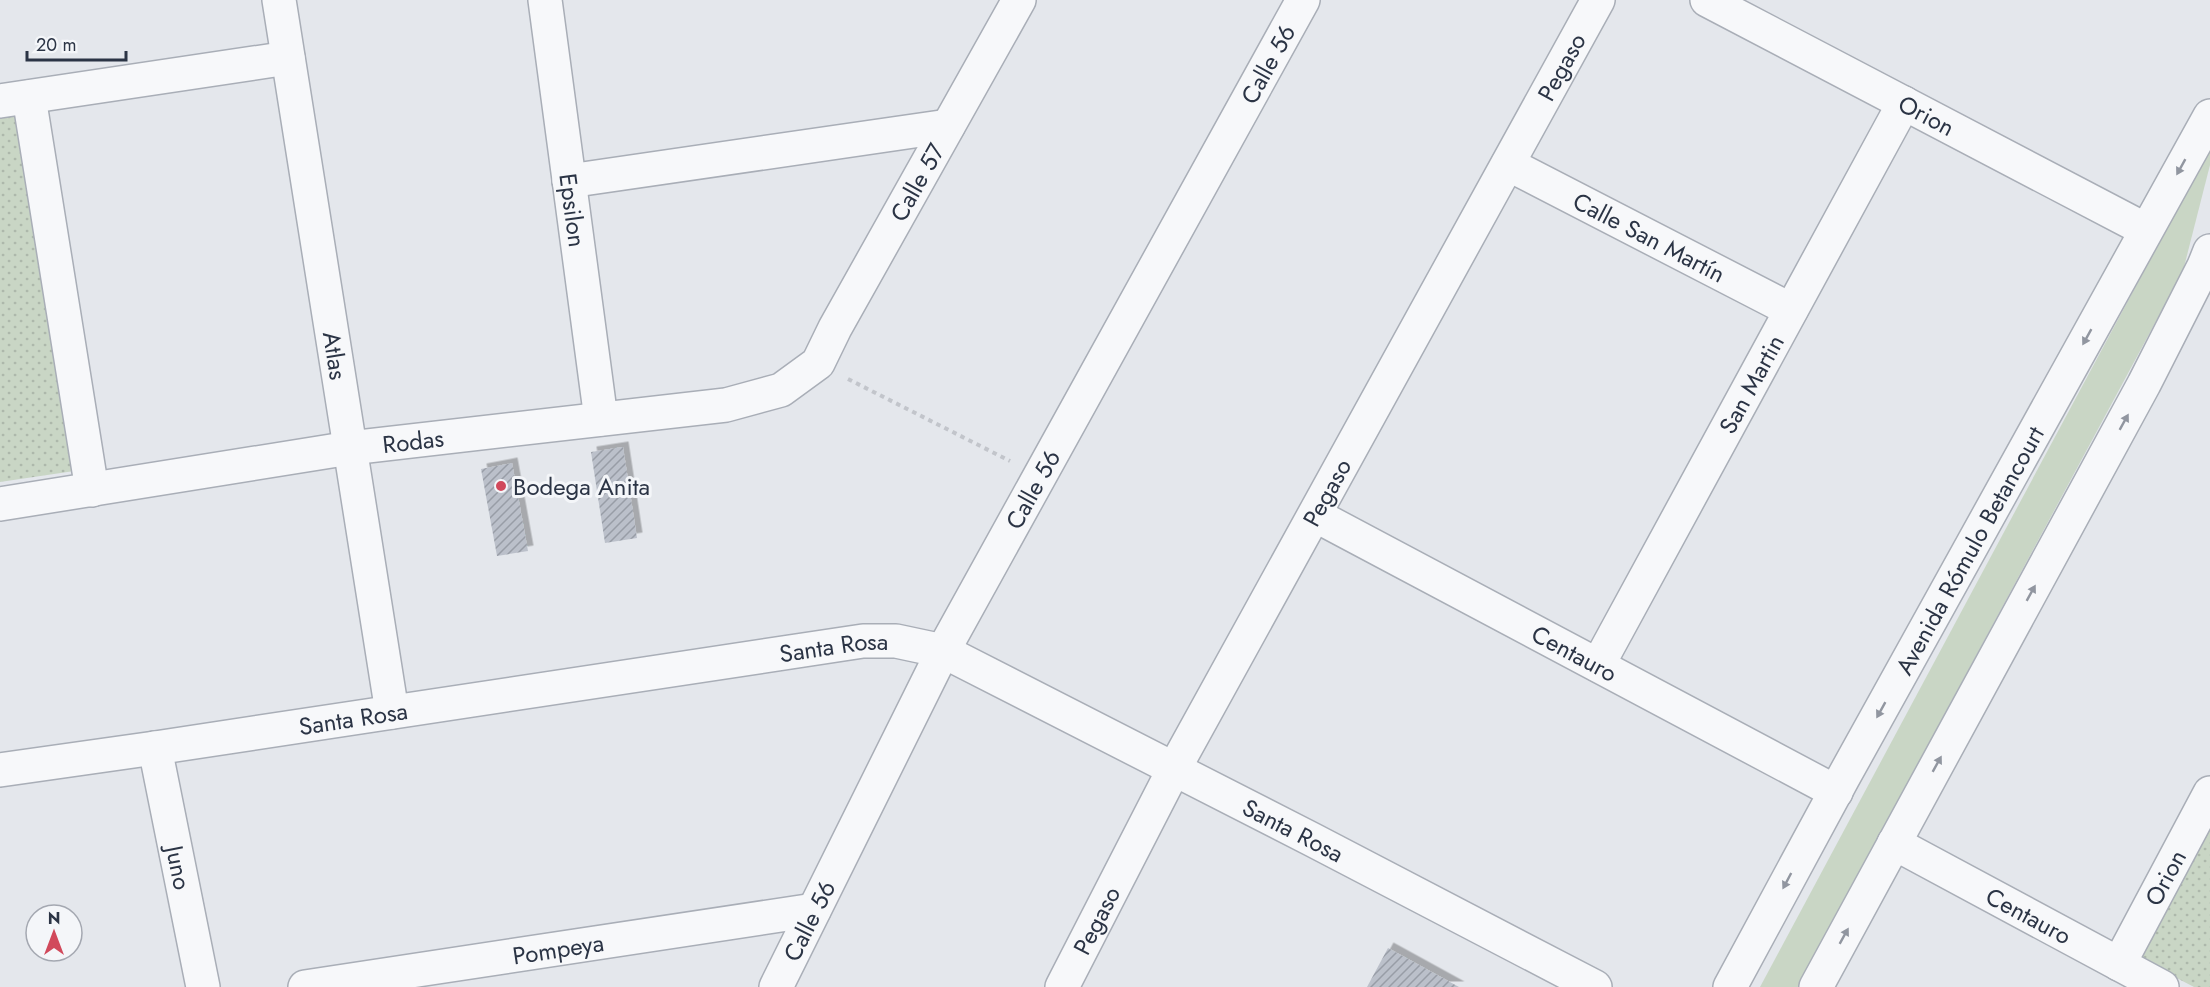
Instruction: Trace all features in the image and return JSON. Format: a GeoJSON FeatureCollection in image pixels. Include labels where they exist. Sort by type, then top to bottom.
{"type":"FeatureCollection","features":[{"type":"Feature","properties":{"kind":"street","name":"Atlas"},"geometry":{"type":"LineString","coordinates":[[279,0],[392,712]]}},
{"type":"Feature","properties":{"kind":"street","name":"Epsilon"},"geometry":{"type":"LineString","coordinates":[[545,0],[601,419]]}},
{"type":"Feature","properties":{"kind":"street","name":"Calle 57"},"geometry":{"type":"LineString","coordinates":[[818,363],[835,328],[1019,0]]}},
{"type":"Feature","properties":{"kind":"street","name":"Calle 56"},"geometry":{"type":"LineString","coordinates":[[776,987],[943,651],[1303,0]]}},
{"type":"Feature","properties":{"kind":"street","name":"Pegaso"},"geometry":{"type":"LineString","coordinates":[[1062,987],[1174,769],[1598,0]]}},
{"type":"Feature","properties":{"kind":"street","name":"Orion"},"geometry":{"type":"LineString","coordinates":[[1707,0],[2146,230]]}},
{"type":"Feature","properties":{"kind":"street"},"geometry":{"type":"LineString","coordinates":[[92,490],[14,99],[288,58]]}},
{"type":"Feature","properties":{"kind":"street","name":"San Martin"},"geometry":{"type":"LineString","coordinates":[[1598,665],[1904,103]]}},
{"type":"Feature","properties":{"kind":"street","name":"Avenida Rómulo Betancourt"},"geometry":{"type":"LineString","coordinates":[[1730,987],[2210,116]]}},
{"type":"Feature","properties":{"kind":"street"},"geometry":{"type":"LineString","coordinates":[[569,181],[948,126]]}},
{"type":"Feature","properties":{"kind":"street","name":"Calle San Martín"},"geometry":{"type":"LineString","coordinates":[[1508,164],[1791,310]]}},
{"type":"Feature","properties":{"kind":"street"},"geometry":{"type":"LineString","coordinates":[[1816,987],[2139,395],[2208,262]]}},
{"type":"Feature","properties":{"kind":"street","name":"Rodas"},"geometry":{"type":"LineString","coordinates":[[0,504],[350,448],[726,405],[781,390],[818,363]]}},
{"type":"Feature","properties":{"kind":"street","name":"Centauro"},"geometry":{"type":"LineString","coordinates":[[1314,514],[1836,792]]}},
{"type":"Feature","properties":{"kind":"street","name":"Santa Rosa"},"geometry":{"type":"LineString","coordinates":[[0,770],[863,641],[896,641],[943,651],[1595,987]]}},
{"type":"Feature","properties":{"kind":"street","name":"Juno"},"geometry":{"type":"LineString","coordinates":[[155,748],[203,987]]}},
{"type":"Feature","properties":{"kind":"street","name":"Orion"},"geometry":{"type":"LineString","coordinates":[[2119,964],[2210,793]]}},
{"type":"Feature","properties":{"kind":"street","name":"Centauro"},"geometry":{"type":"LineString","coordinates":[[1894,843],[2162,987]]}},
{"type":"Feature","properties":{"kind":"street","name":"Pompeya"},"geometry":{"type":"LineString","coordinates":[[305,987],[814,910]]}},
{"type":"Feature","properties":{"kind":"path"},"geometry":{"type":"LineString","coordinates":[[818,363],[1040,476]]}},
{"type":"Feature","properties":{"kind":"green space"},"geometry":{"type":"Polygon","coordinates":[[[24,103],[81,470],[0,482],[0,107],[24,103]]]}},
{"type":"Feature","properties":{"kind":"green space"},"geometry":{"type":"Polygon","coordinates":[[[2210,148],[2210,165],[2183,271],[1798,987],[1760,987],[2210,148]]]}},
{"type":"Feature","properties":{"kind":"green space"},"geometry":{"type":"Polygon","coordinates":[[[2210,821],[2210,987],[2194,987],[2138,958],[2210,821]]]}},
{"type":"Feature","properties":{"kind":"building"},"geometry":{"type":"Polygon","coordinates":[[[623,447],[637,538],[605,543],[591,452],[623,447]]]}},
{"type":"Feature","properties":{"kind":"building"},"geometry":{"type":"Polygon","coordinates":[[[512,463],[528,551],[497,556],[481,469],[512,463]]]}},
{"type":"Feature","properties":{"kind":"building"},"geometry":{"type":"Polygon","coordinates":[[[1388,948],[1459,987],[1367,987],[1388,948]]]}},
{"type":"Feature","properties":{"kind":"place","name":"Bodega Anita"},"geometry":{"type":"Point","coordinates":[501,486]}}]}
